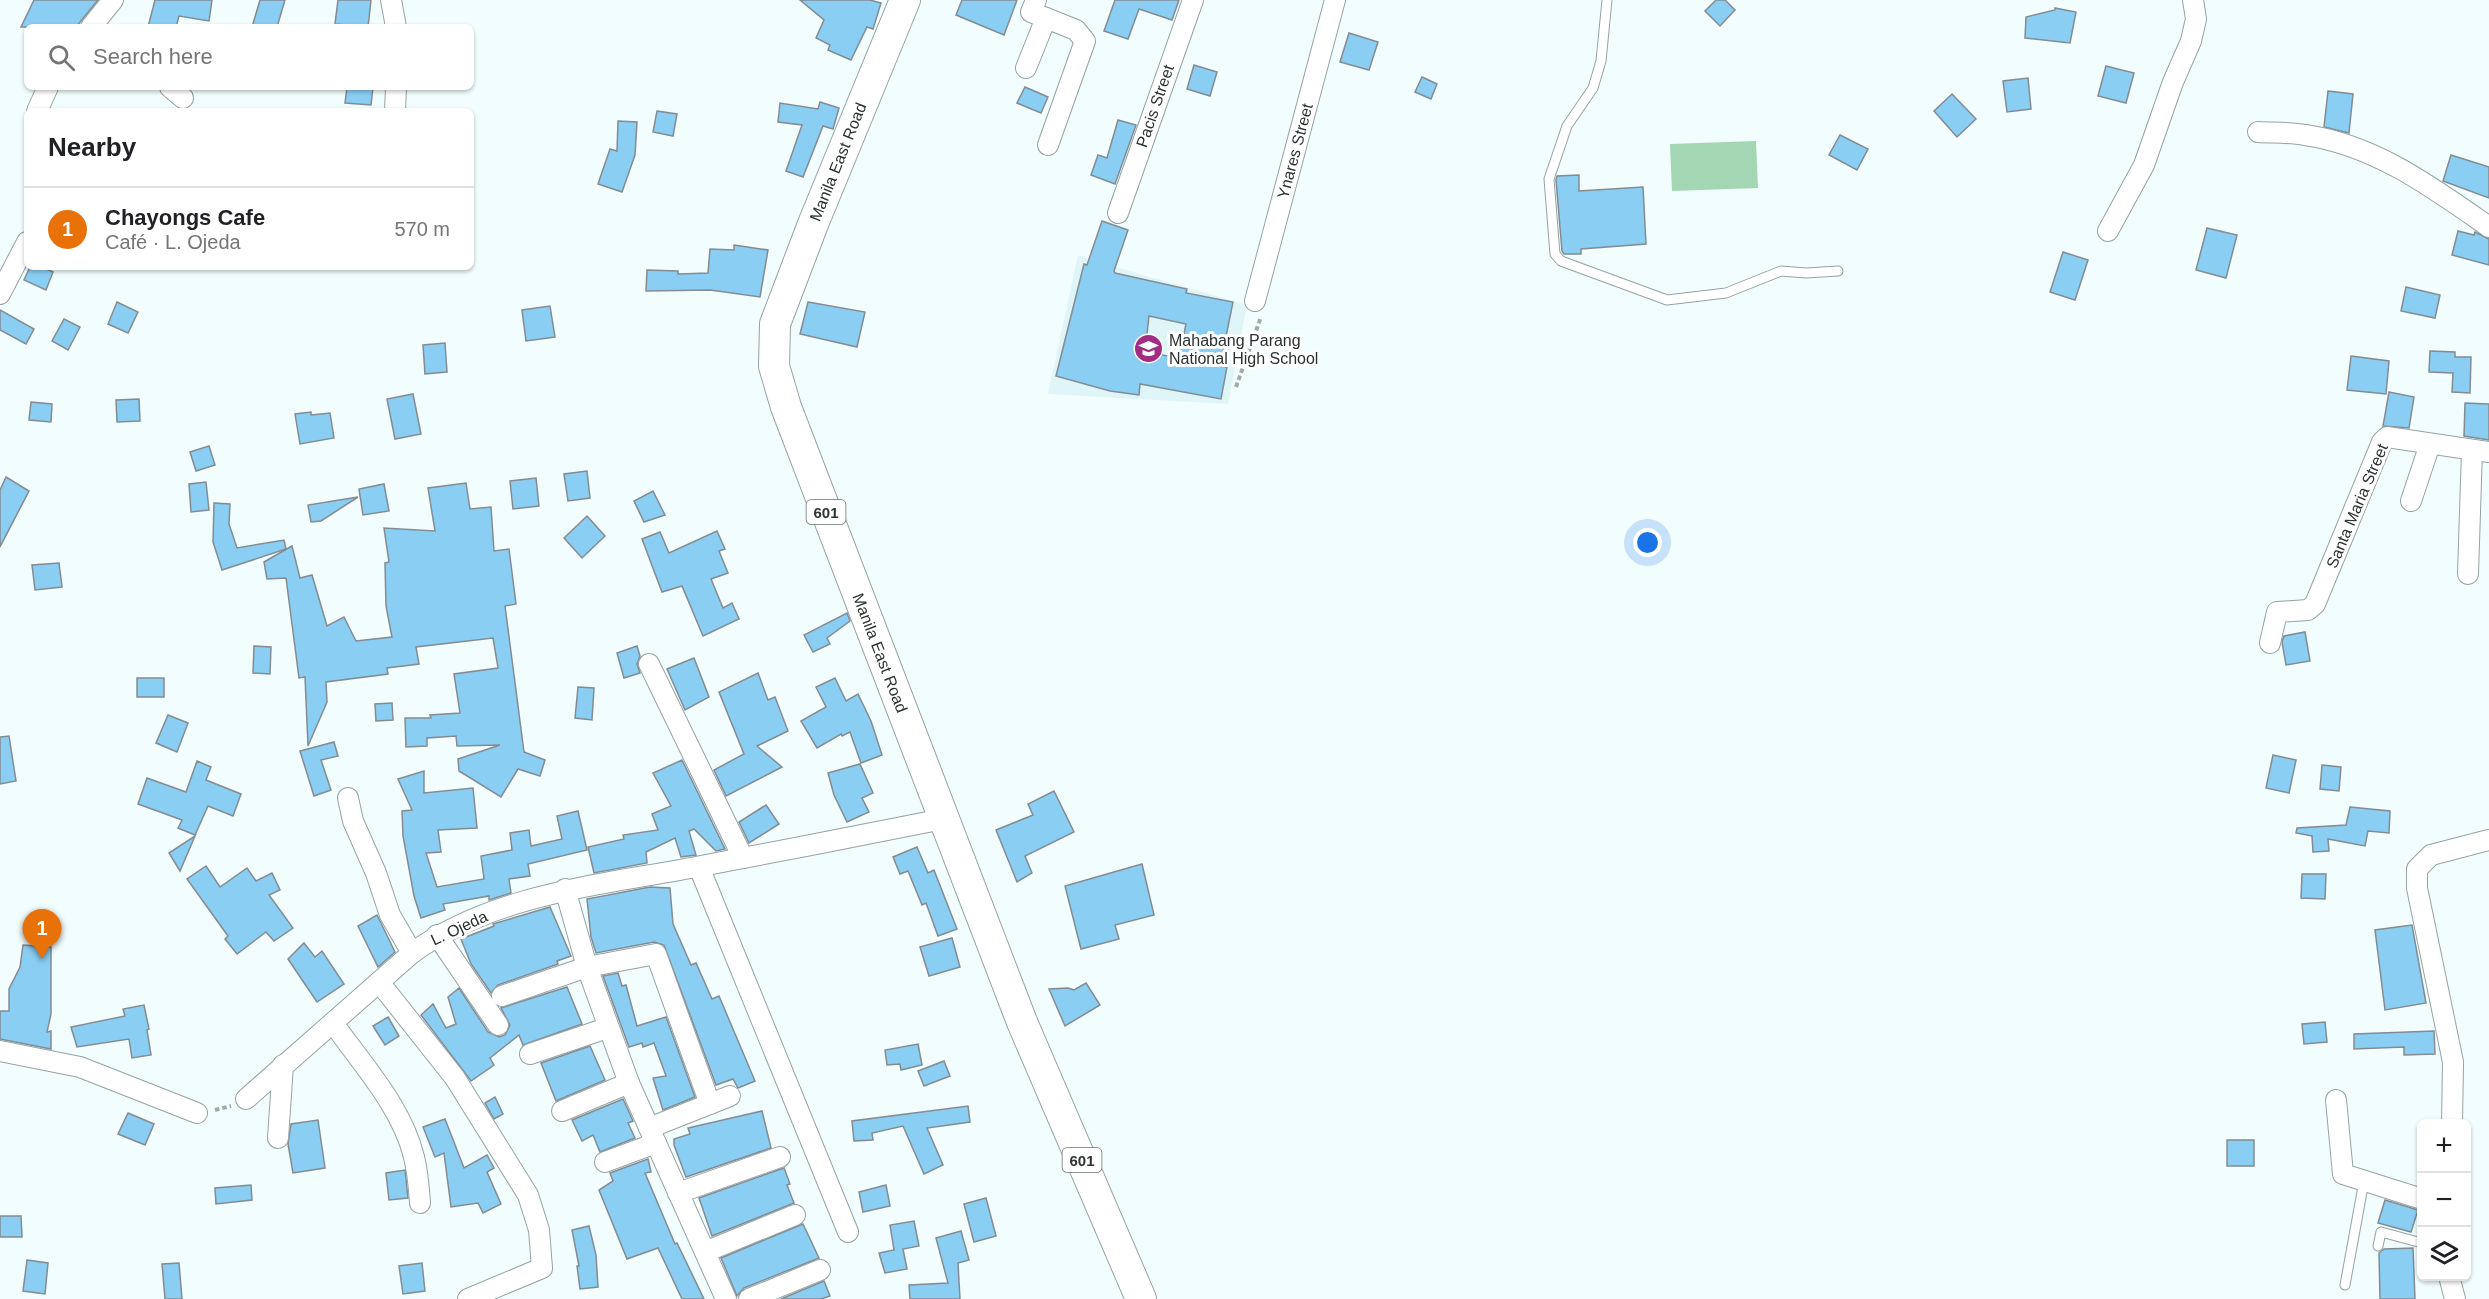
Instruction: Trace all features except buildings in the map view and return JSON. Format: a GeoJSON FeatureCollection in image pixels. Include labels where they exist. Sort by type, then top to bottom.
{"type":"FeatureCollection","features":[{"type":"Feature","properties":{"kind":"main road","name":"Manila East Road"},"geometry":{"type":"LineString","coordinates":[[905,0],[813,224],[775,324],[774,366],[791,418],[1022,1022],[1142,1299]]}},
{"type":"Feature","properties":{"kind":"street"},"geometry":{"type":"LineString","coordinates":[[100,24],[113,0]]}},
{"type":"Feature","properties":{"kind":"street"},"geometry":{"type":"LineString","coordinates":[[391,0],[395,24]]}},
{"type":"Feature","properties":{"kind":"street","name":"Pacis Street"},"geometry":{"type":"LineString","coordinates":[[1118,213],[1193,0]]}},
{"type":"Feature","properties":{"kind":"street","name":"Ynares Street"},"geometry":{"type":"LineString","coordinates":[[1255,301],[1335,0]]}},
{"type":"Feature","properties":{"kind":"street"},"geometry":{"type":"LineString","coordinates":[[2108,231],[2144,165],[2173,82],[2191,41],[2196,20],[2193,0]]}},
{"type":"Feature","properties":{"kind":"street"},"geometry":{"type":"LineString","coordinates":[[1026,68],[1038,10],[1076,30],[1084,41],[1048,145]]}},
{"type":"Feature","properties":{"kind":"street"},"geometry":{"type":"LineString","coordinates":[[38,108],[47,90]]}},
{"type":"Feature","properties":{"kind":"street"},"geometry":{"type":"LineString","coordinates":[[395,108],[396,90]]}},
{"type":"Feature","properties":{"kind":"street"},"geometry":{"type":"LineString","coordinates":[[2258,132],[2305,135],[2361,150],[2410,172],[2489,227]]}},
{"type":"Feature","properties":{"kind":"street"},"geometry":{"type":"LineString","coordinates":[[0,294],[24,248]]}},
{"type":"Feature","properties":{"kind":"street","name":"Santa Maria Street"},"geometry":{"type":"LineString","coordinates":[[2270,643],[2277,612],[2308,610],[2315,604],[2382,442],[2387,436],[2480,451]]}},
{"type":"Feature","properties":{"kind":"street"},"geometry":{"type":"LineString","coordinates":[[2411,501],[2430,444]]}},
{"type":"Feature","properties":{"kind":"street"},"geometry":{"type":"LineString","coordinates":[[2468,574],[2480,451]]}},
{"type":"Feature","properties":{"kind":"street"},"geometry":{"type":"LineString","coordinates":[[649,664],[743,858]]}},
{"type":"Feature","properties":{"kind":"street"},"geometry":{"type":"LineString","coordinates":[[348,798],[353,821],[376,873],[390,915],[412,953]]}},
{"type":"Feature","properties":{"kind":"street","name":"L. Ojeda"},"geometry":{"type":"LineString","coordinates":[[246,1099],[412,953],[437,935],[489,914],[565,889],[699,867],[943,819]]}},
{"type":"Feature","properties":{"kind":"street"},"geometry":{"type":"LineString","coordinates":[[2452,1119],[2453,1062],[2417,888],[2417,869],[2431,855],[2489,840]]}},
{"type":"Feature","properties":{"kind":"street"},"geometry":{"type":"LineString","coordinates":[[699,867],[848,1232]]}},
{"type":"Feature","properties":{"kind":"street"},"geometry":{"type":"LineString","coordinates":[[565,889],[607,1028],[652,1136],[726,1299]]}},
{"type":"Feature","properties":{"kind":"street"},"geometry":{"type":"LineString","coordinates":[[437,935],[498,1025]]}},
{"type":"Feature","properties":{"kind":"street"},"geometry":{"type":"LineString","coordinates":[[502,996],[587,967],[656,954],[710,1104]]}},
{"type":"Feature","properties":{"kind":"street"},"geometry":{"type":"LineString","coordinates":[[380,982],[455,1078],[528,1195],[539,1230],[542,1268],[515,1290],[468,1299]]}},
{"type":"Feature","properties":{"kind":"street"},"geometry":{"type":"LineString","coordinates":[[333,1023],[396,1113],[405,1132],[418,1176],[420,1203]]}},
{"type":"Feature","properties":{"kind":"street"},"geometry":{"type":"LineString","coordinates":[[530,1054],[607,1028]]}},
{"type":"Feature","properties":{"kind":"street"},"geometry":{"type":"LineString","coordinates":[[0,1051],[80,1067],[197,1113]]}},
{"type":"Feature","properties":{"kind":"street"},"geometry":{"type":"LineString","coordinates":[[279,1138],[283,1065]]}},
{"type":"Feature","properties":{"kind":"street"},"geometry":{"type":"LineString","coordinates":[[562,1111],[629,1083]]}},
{"type":"Feature","properties":{"kind":"street"},"geometry":{"type":"LineString","coordinates":[[605,1162],[710,1104],[730,1096]]}},
{"type":"Feature","properties":{"kind":"street"},"geometry":{"type":"LineString","coordinates":[[2336,1100],[2343,1174],[2417,1198]]}},
{"type":"Feature","properties":{"kind":"street"},"geometry":{"type":"LineString","coordinates":[[678,1193],[780,1157]]}},
{"type":"Feature","properties":{"kind":"street"},"geometry":{"type":"LineString","coordinates":[[705,1252],[795,1215]]}},
{"type":"Feature","properties":{"kind":"street"},"geometry":{"type":"LineString","coordinates":[[749,1299],[820,1270]]}},
{"type":"Feature","properties":{"kind":"street"},"geometry":{"type":"LineString","coordinates":[[2450,1281],[2455,1299]]}},
{"type":"Feature","properties":{"kind":"lane"},"geometry":{"type":"LineString","coordinates":[[1607,0],[1601,61],[1593,88],[1567,126],[1549,179],[1555,254],[1561,261],[1666,300],[1726,293],[1781,271],[1806,273],[1838,271]]}},
{"type":"Feature","properties":{"kind":"lane"},"geometry":{"type":"LineString","coordinates":[[2345,1285],[2364,1181]]}},
{"type":"Feature","properties":{"kind":"lane"},"geometry":{"type":"LineString","coordinates":[[2378,1246],[2381,1232],[2417,1242]]}},
{"type":"Feature","properties":{"kind":"path"},"geometry":{"type":"LineString","coordinates":[[1236,387],[1262,313],[1255,301]]}},
{"type":"Feature","properties":{"kind":"path"},"geometry":{"type":"LineString","coordinates":[[197,1113],[226,1109],[246,1099]]}},
{"type":"Feature","properties":{"kind":"shaded area","name":"Mahabang Parang National High School"},"geometry":{"type":"Polygon","coordinates":[[[1078,256],[1247,305],[1228,404],[1048,394],[1078,256]]]}},
{"type":"Feature","properties":{"kind":"green space"},"geometry":{"type":"Polygon","coordinates":[[[1756,141],[1758,188],[1672,191],[1670,144],[1756,141]]]}},
{"type":"Feature","properties":{"kind":"place","name":"Mahabang Parang National High School"},"geometry":{"type":"Point","coordinates":[1148,349]}},
{"type":"Feature","properties":{"kind":"place","name":"Chayongs Cafe"},"geometry":{"type":"Point","coordinates":[42,959]}}]}
